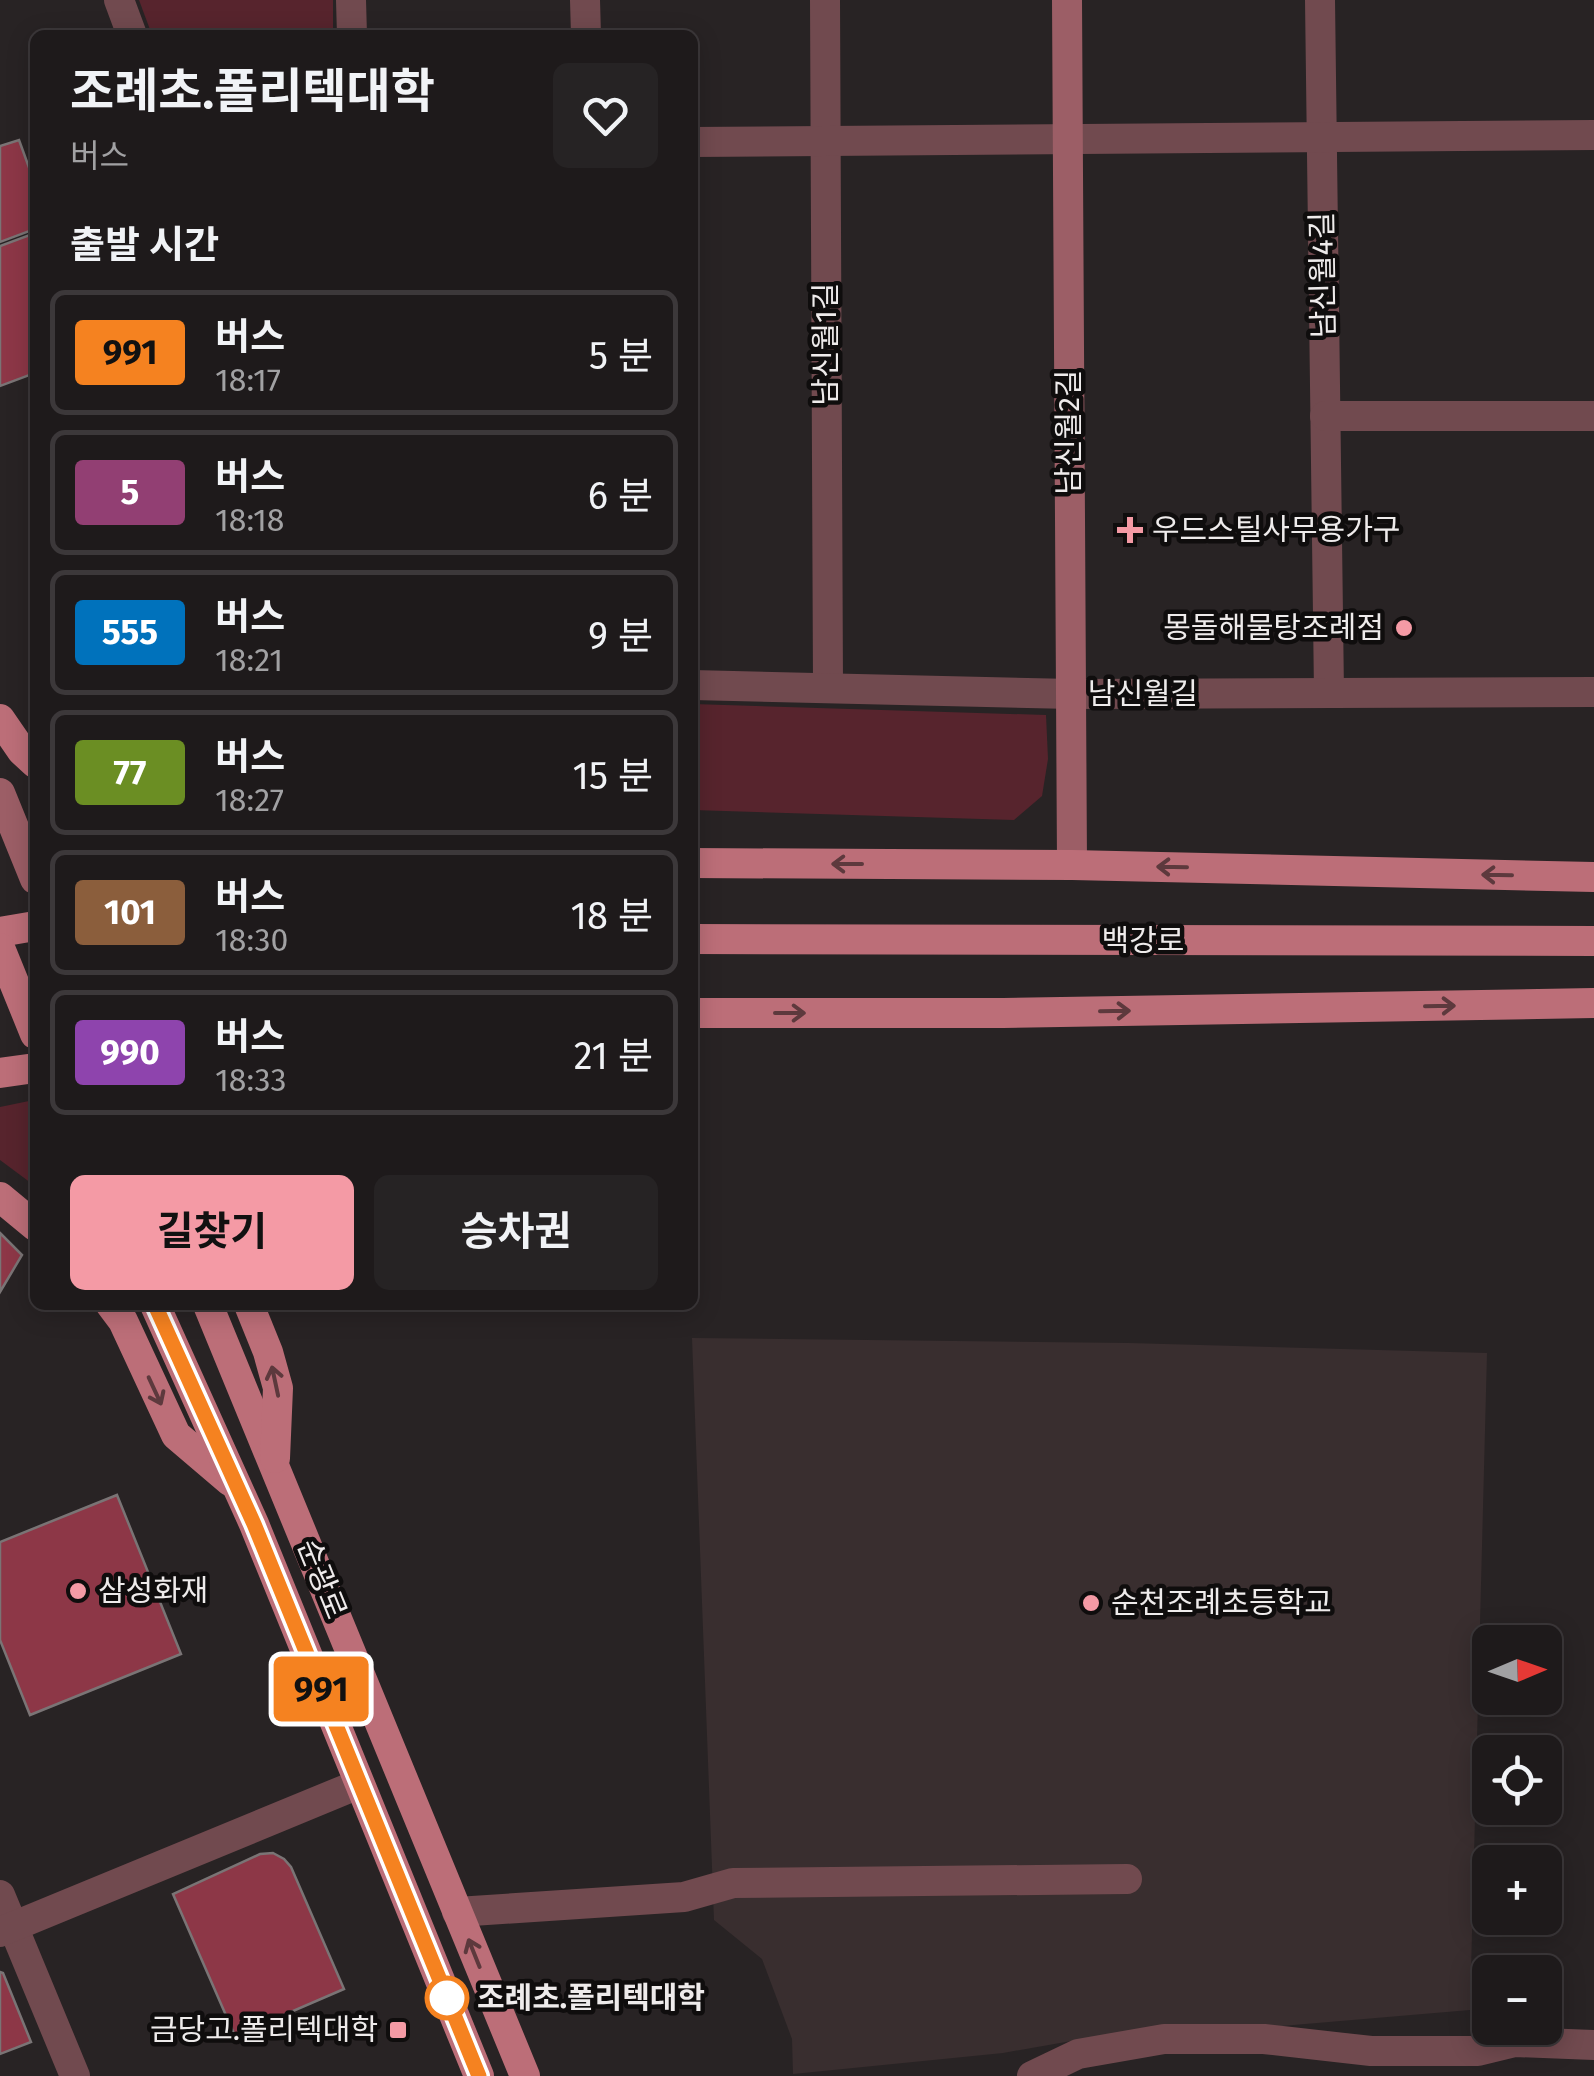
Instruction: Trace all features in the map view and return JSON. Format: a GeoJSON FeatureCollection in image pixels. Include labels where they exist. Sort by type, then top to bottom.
{"type":"FeatureCollection","features":[{"type":"Feature","properties":{"kind":"main road"},"geometry":{"type":"LineString","coordinates":[[0,719],[30,759]]}},
{"type":"Feature","properties":{"kind":"main road"},"geometry":{"type":"LineString","coordinates":[[698,863],[1072,865],[1594,877]]}},
{"type":"Feature","properties":{"kind":"main road"},"geometry":{"type":"LineString","coordinates":[[0,932],[30,927]]}},
{"type":"Feature","properties":{"kind":"main road","name":"백강로"},"geometry":{"type":"LineString","coordinates":[[698,939],[1594,941]]}},
{"type":"Feature","properties":{"kind":"main road"},"geometry":{"type":"LineString","coordinates":[[0,948],[30,1022]]}},
{"type":"Feature","properties":{"kind":"main road"},"geometry":{"type":"LineString","coordinates":[[698,1013],[1003,1013],[1594,1003]]}},
{"type":"Feature","properties":{"kind":"main road"},"geometry":{"type":"LineString","coordinates":[[0,1073],[30,1069]]}},
{"type":"Feature","properties":{"kind":"main road"},"geometry":{"type":"LineString","coordinates":[[0,1197],[30,1222]]}},
{"type":"Feature","properties":{"kind":"main road"},"geometry":{"type":"LineString","coordinates":[[114,1310],[123,1321],[176,1435],[238,1489]]}},
{"type":"Feature","properties":{"kind":"main road","name":"순광로"},"geometry":{"type":"LineString","coordinates":[[157,1310],[238,1489],[480,2076]]}},
{"type":"Feature","properties":{"kind":"main road","name":"순광로"},"geometry":{"type":"LineString","coordinates":[[210,1310],[525,2076]]}},
{"type":"Feature","properties":{"kind":"main road"},"geometry":{"type":"LineString","coordinates":[[250,1310],[278,1388],[274,1461]]}},
{"type":"Feature","properties":{"kind":"street"},"geometry":{"type":"LineString","coordinates":[[119,0],[130,30]]}},
{"type":"Feature","properties":{"kind":"street"},"geometry":{"type":"LineString","coordinates":[[352,0],[352,30]]}},
{"type":"Feature","properties":{"kind":"street"},"geometry":{"type":"LineString","coordinates":[[586,0],[586,30]]}},
{"type":"Feature","properties":{"kind":"street","name":"남신월1길"},"geometry":{"type":"LineString","coordinates":[[825,0],[828,688]]}},
{"type":"Feature","properties":{"kind":"street","name":"남신월2길"},"geometry":{"type":"LineString","coordinates":[[1068,0],[1072,865]]}},
{"type":"Feature","properties":{"kind":"street","name":"남신월4길"},"geometry":{"type":"LineString","coordinates":[[1320,0],[1328,693]]}},
{"type":"Feature","properties":{"kind":"street"},"geometry":{"type":"LineString","coordinates":[[698,142],[1594,134]]}},
{"type":"Feature","properties":{"kind":"street"},"geometry":{"type":"LineString","coordinates":[[1326,416],[1594,416]]}},
{"type":"Feature","properties":{"kind":"street","name":"남신월길"},"geometry":{"type":"LineString","coordinates":[[698,686],[1072,694],[1594,692]]}},
{"type":"Feature","properties":{"kind":"street"},"geometry":{"type":"LineString","coordinates":[[0,793],[30,867]]}},
{"type":"Feature","properties":{"kind":"street"},"geometry":{"type":"LineString","coordinates":[[6,1929],[359,1784]]}},
{"type":"Feature","properties":{"kind":"street"},"geometry":{"type":"LineString","coordinates":[[457,1912],[684,1897],[733,1883],[1126,1879]]}},
{"type":"Feature","properties":{"kind":"street"},"geometry":{"type":"LineString","coordinates":[[0,1896],[6,1929],[76,2076]]}},
{"type":"Feature","properties":{"kind":"street"},"geometry":{"type":"LineString","coordinates":[[1032,2076],[1078,2054],[1164,2039],[1264,2040],[1477,2063],[1515,2042],[1594,2045]]}},
{"type":"Feature","properties":{"kind":"shaded area"},"geometry":{"type":"Polygon","coordinates":[[[139,0],[333,0],[333,30],[150,30],[139,0]]]}},
{"type":"Feature","properties":{"kind":"shaded area"},"geometry":{"type":"Polygon","coordinates":[[[698,704],[1046,715],[1048,759],[1042,796],[1014,820],[698,810],[698,704]]]}},
{"type":"Feature","properties":{"kind":"shaded area"},"geometry":{"type":"Polygon","coordinates":[[[30,1104],[30,1182],[0,1160],[0,1107],[30,1104]]]}},
{"type":"Feature","properties":{"kind":"shaded area","name":"순천조례초등학교"},"geometry":{"type":"Polygon","coordinates":[[[692,1338],[1129,1343],[1487,1353],[1480,1625],[1472,1625],[1472,1715],[1478,1715],[1477,1735],[1472,1735],[1475,1825],[1470,2010],[1245,2029],[1128,2031],[1003,2053],[793,2074],[792,2039],[762,1959],[714,1920],[692,1338]]]}},
{"type":"Feature","properties":{"kind":"building"},"geometry":{"type":"Polygon","coordinates":[[[19,140],[30,170],[30,231],[0,242],[0,146],[19,140]]]}},
{"type":"Feature","properties":{"kind":"building"},"geometry":{"type":"Polygon","coordinates":[[[30,235],[30,375],[0,386],[0,246],[30,235]]]}},
{"type":"Feature","properties":{"kind":"building"},"geometry":{"type":"Polygon","coordinates":[[[0,1233],[22,1255],[0,1292],[0,1233]]]}},
{"type":"Feature","properties":{"kind":"building","name":"삼성화재"},"geometry":{"type":"Polygon","coordinates":[[[117,1495],[181,1654],[30,1715],[0,1640],[0,1542],[117,1495]]]}},
{"type":"Feature","properties":{"kind":"building"},"geometry":{"type":"Polygon","coordinates":[[[273,1853],[291,1867],[344,1989],[235,2036],[173,1894],[260,1854],[273,1853]]]}},
{"type":"Feature","properties":{"kind":"building"},"geometry":{"type":"Polygon","coordinates":[[[0,1972],[31,2042],[0,2054],[0,1972]]]}},
{"type":"Feature","properties":{"kind":"bus line","name":"991"},"geometry":{"type":"LineString","coordinates":[[157,1310],[254,1524],[479,2076]]}},
{"type":"Feature","properties":{"kind":"place","name":"우드스틸사무용가구"},"geometry":{"type":"Point","coordinates":[1130,530]}},
{"type":"Feature","properties":{"kind":"place","name":"몽돌해물탕조례점"},"geometry":{"type":"Point","coordinates":[1404,628]}},
{"type":"Feature","properties":{"kind":"place","name":"삼성화재"},"geometry":{"type":"Point","coordinates":[78,1591]}},
{"type":"Feature","properties":{"kind":"place","name":"순천조례초등학교"},"geometry":{"type":"Point","coordinates":[1091,1603]}},
{"type":"Feature","properties":{"kind":"place","name":"조례초.폴리텍대학"},"geometry":{"type":"Point","coordinates":[447,1998]}},
{"type":"Feature","properties":{"kind":"place","name":"금당고.폴리텍대학"},"geometry":{"type":"Point","coordinates":[398,2030]}}]}
